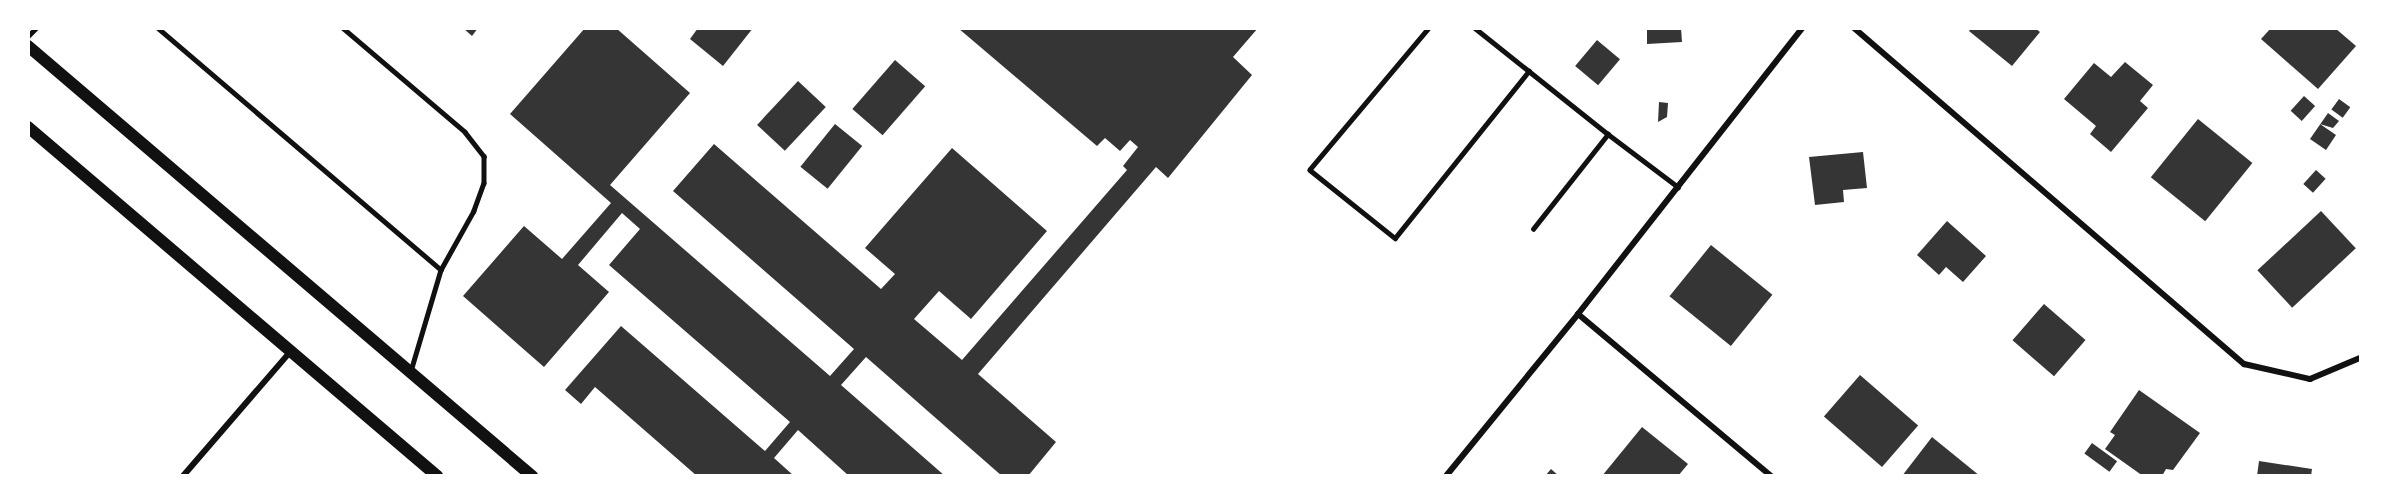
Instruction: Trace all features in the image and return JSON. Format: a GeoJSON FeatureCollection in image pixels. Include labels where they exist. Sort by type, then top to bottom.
{"type":"FeatureCollection","features":[{"type":"Feature","properties":{"kind":"main road"},"geometry":{"type":"LineString","coordinates":[[28,46],[532,476]]}},
{"type":"Feature","properties":{"kind":"main road"},"geometry":{"type":"LineString","coordinates":[[28,127],[437,476]]}},
{"type":"Feature","properties":{"kind":"street"},"geometry":{"type":"LineString","coordinates":[[1446,476],[1578,314],[1802,28]]}},
{"type":"Feature","properties":{"kind":"street"},"geometry":{"type":"LineString","coordinates":[[1854,28],[2244,364],[2310,379],[2361,358]]}},
{"type":"Feature","properties":{"kind":"street"},"geometry":{"type":"LineString","coordinates":[[1578,314],[1771,476]]}},
{"type":"Feature","properties":{"kind":"street"},"geometry":{"type":"LineString","coordinates":[[183,476],[291,351]]}},
{"type":"Feature","properties":{"kind":"lane"},"geometry":{"type":"LineString","coordinates":[[28,36],[36,28]]}},
{"type":"Feature","properties":{"kind":"lane"},"geometry":{"type":"LineString","coordinates":[[158,28],[441,270]]}},
{"type":"Feature","properties":{"kind":"lane"},"geometry":{"type":"LineString","coordinates":[[343,28],[465,132],[484,156],[484,183],[474,211],[441,270],[411,372]]}},
{"type":"Feature","properties":{"kind":"lane"},"geometry":{"type":"LineString","coordinates":[[1429,28],[1310,170],[1395,238],[1529,71]]}},
{"type":"Feature","properties":{"kind":"lane"},"geometry":{"type":"LineString","coordinates":[[1475,28],[1678,187]]}},
{"type":"Feature","properties":{"kind":"lane"},"geometry":{"type":"LineString","coordinates":[[1533,229],[1608,134]]}},
{"type":"Feature","properties":{"kind":"building"},"geometry":{"type":"Polygon","coordinates":[[[463,28],[478,28],[472,36],[463,28]]]}},
{"type":"Feature","properties":{"kind":"building"},"geometry":{"type":"Polygon","coordinates":[[[585,28],[616,28],[690,93],[610,185],[830,376],[854,349],[673,191],[714,144],[881,289],[895,274],[865,248],[952,148],[1047,231],[971,319],[939,291],[914,319],[962,360],[1127,170],[1123,166],[1138,147],[1130,140],[1120,151],[1105,138],[1097,146],[958,28],[1258,28],[1233,57],[1252,75],[1168,178],[1156,167],[978,374],[1056,442],[1028,476],[1002,476],[866,357],[841,385],[945,476],[849,476],[798,430],[774,458],[794,476],[697,476],[595,387],[581,404],[565,390],[621,326],[765,451],[790,422],[609,265],[640,229],[622,213],[578,265],[609,292],[544,367],[463,296],[524,226],[562,259],[611,203],[510,114],[585,28]]]}},
{"type":"Feature","properties":{"kind":"building"},"geometry":{"type":"Polygon","coordinates":[[[698,28],[753,28],[723,66],[690,39],[698,28]]]}},
{"type":"Feature","properties":{"kind":"building"},"geometry":{"type":"Polygon","coordinates":[[[1647,28],[1681,28],[1682,42],[1647,44],[1647,28]]]}},
{"type":"Feature","properties":{"kind":"building"},"geometry":{"type":"Polygon","coordinates":[[[1971,28],[2035,28],[2040,32],[2012,66],[1969,31],[1971,28]]]}},
{"type":"Feature","properties":{"kind":"building"},"geometry":{"type":"Polygon","coordinates":[[[2271,28],[2335,28],[2356,46],[2318,89],[2261,39],[2271,28]]]}},
{"type":"Feature","properties":{"kind":"building"},"geometry":{"type":"Polygon","coordinates":[[[1597,40],[1620,59],[1598,85],[1575,66],[1597,40]]]}},
{"type":"Feature","properties":{"kind":"building"},"geometry":{"type":"Polygon","coordinates":[[[895,60],[925,86],[883,135],[852,109],[895,60]]]}},
{"type":"Feature","properties":{"kind":"building"},"geometry":{"type":"Polygon","coordinates":[[[2125,62],[2153,85],[2140,101],[2148,108],[2111,152],[2090,134],[2096,126],[2064,99],[2094,63],[2111,77],[2125,62]]]}},
{"type":"Feature","properties":{"kind":"building"},"geometry":{"type":"Polygon","coordinates":[[[798,81],[826,107],[785,151],[757,125],[798,81]]]}},
{"type":"Feature","properties":{"kind":"building"},"geometry":{"type":"Polygon","coordinates":[[[2304,96],[2315,106],[2302,121],[2291,111],[2304,96]]]}},
{"type":"Feature","properties":{"kind":"building"},"geometry":{"type":"Polygon","coordinates":[[[2339,99],[2350,107],[2343,118],[2331,110],[2339,99]]]}},
{"type":"Feature","properties":{"kind":"building"},"geometry":{"type":"Polygon","coordinates":[[[1659,102],[1668,103],[1667,117],[1658,122],[1659,102]]]}},
{"type":"Feature","properties":{"kind":"building"},"geometry":{"type":"Polygon","coordinates":[[[2328,113],[2339,121],[2333,128],[2320,124],[2328,113]]]}},
{"type":"Feature","properties":{"kind":"building"},"geometry":{"type":"Polygon","coordinates":[[[2198,119],[2252,163],[2205,221],[2151,177],[2198,119]]]}},
{"type":"Feature","properties":{"kind":"building"},"geometry":{"type":"Polygon","coordinates":[[[835,124],[862,146],[828,189],[800,167],[835,124]]]}},
{"type":"Feature","properties":{"kind":"building"},"geometry":{"type":"Polygon","coordinates":[[[2320,124],[2336,135],[2326,150],[2310,139],[2320,124]]]}},
{"type":"Feature","properties":{"kind":"building"},"geometry":{"type":"Polygon","coordinates":[[[1863,152],[1867,188],[1843,190],[1844,202],[1815,205],[1809,157],[1863,152]]]}},
{"type":"Feature","properties":{"kind":"building"},"geometry":{"type":"Polygon","coordinates":[[[2316,170],[2326,179],[2313,193],[2303,184],[2316,170]]]}},
{"type":"Feature","properties":{"kind":"building"},"geometry":{"type":"Polygon","coordinates":[[[2321,211],[2356,248],[2292,308],[2257,270],[2321,211]]]}},
{"type":"Feature","properties":{"kind":"building"},"geometry":{"type":"Polygon","coordinates":[[[1947,221],[1986,256],[1963,282],[1946,267],[1939,275],[1917,255],[1947,221]]]}},
{"type":"Feature","properties":{"kind":"building"},"geometry":{"type":"Polygon","coordinates":[[[1711,245],[1772,295],[1731,346],[1669,296],[1711,245]]]}},
{"type":"Feature","properties":{"kind":"building"},"geometry":{"type":"Polygon","coordinates":[[[2044,304],[2086,340],[2054,376],[2013,340],[2044,304]]]}},
{"type":"Feature","properties":{"kind":"building"},"geometry":{"type":"Polygon","coordinates":[[[1860,375],[1918,426],[1882,467],[1824,417],[1860,375]]]}},
{"type":"Feature","properties":{"kind":"building"},"geometry":{"type":"Polygon","coordinates":[[[2139,390],[2200,433],[2173,470],[2166,469],[2162,476],[2143,476],[2105,449],[2115,435],[2110,432],[2139,390]]]}},
{"type":"Feature","properties":{"kind":"building"},"geometry":{"type":"Polygon","coordinates":[[[1642,427],[1688,464],[1678,476],[1602,476],[1642,427]]]}},
{"type":"Feature","properties":{"kind":"building"},"geometry":{"type":"Polygon","coordinates":[[[1932,437],[1980,476],[1902,476],[1932,437]]]}},
{"type":"Feature","properties":{"kind":"building"},"geometry":{"type":"Polygon","coordinates":[[[2092,443],[2117,461],[2109,472],[2084,454],[2092,443]]]}},
{"type":"Feature","properties":{"kind":"building"},"geometry":{"type":"Polygon","coordinates":[[[2259,461],[2312,469],[2311,476],[2257,476],[2259,461]]]}},
{"type":"Feature","properties":{"kind":"building"},"geometry":{"type":"Polygon","coordinates":[[[1551,469],[1559,476],[1545,476],[1551,469]]]}}]}
